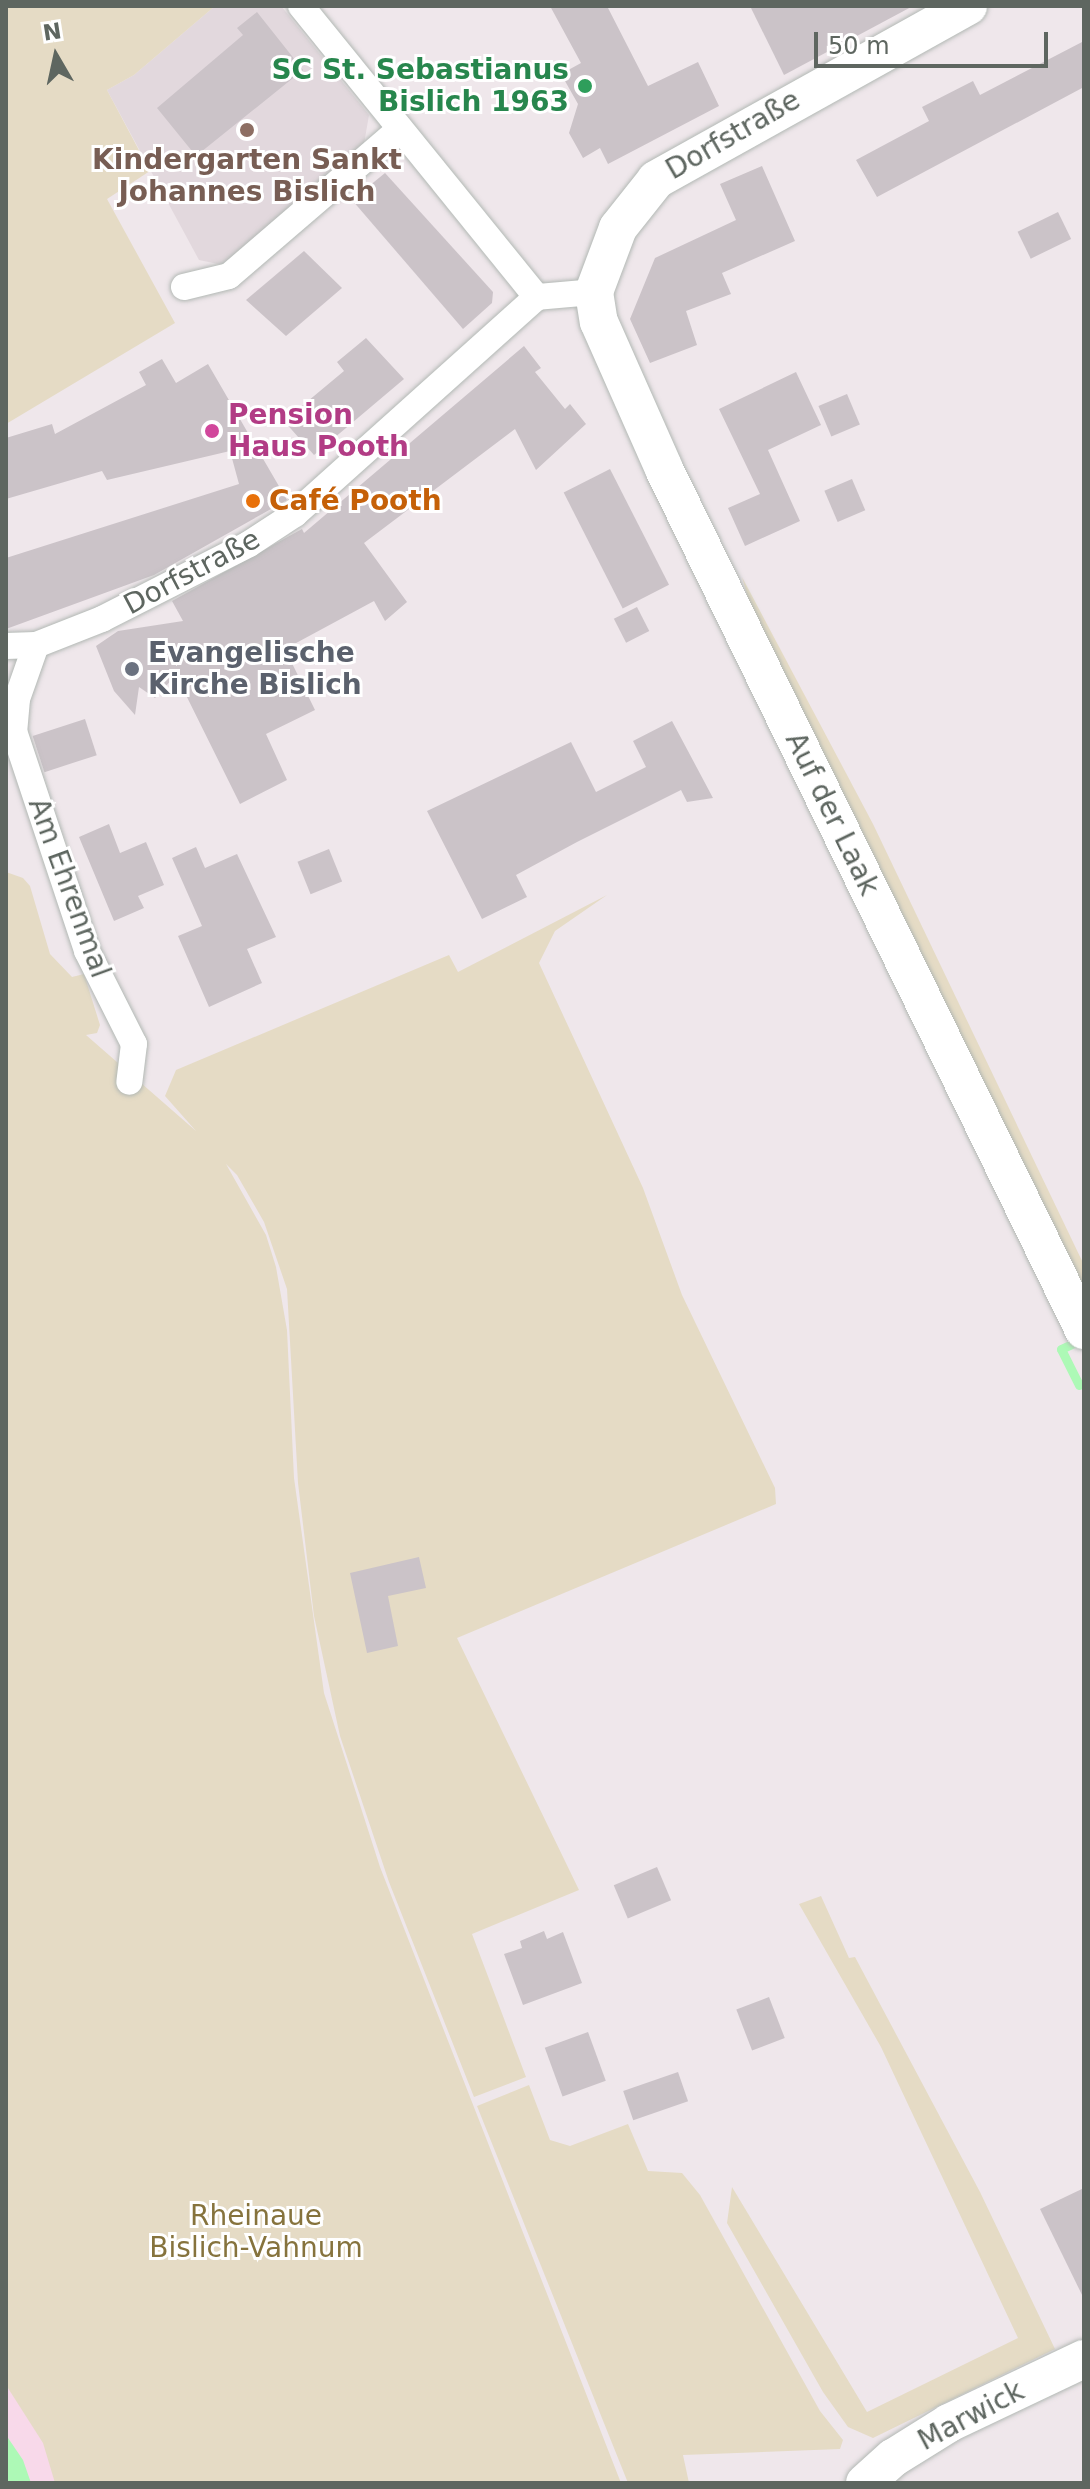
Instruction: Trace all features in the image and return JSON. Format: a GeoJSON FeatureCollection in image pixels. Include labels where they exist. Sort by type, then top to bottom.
{"type":"FeatureCollection","features":[{"type":"Feature","properties":{"kind":"main road","name":"Dorfstraße"},"geometry":{"type":"LineString","coordinates":[[594,292],[618,228],[656,180],[968,6]]}},
{"type":"Feature","properties":{"kind":"main road","name":"Auf der Laak"},"geometry":{"type":"LineString","coordinates":[[594,292],[599,322],[664,469],[1084,1330]]}},
{"type":"Feature","properties":{"kind":"main road","name":"Marwick"},"geometry":{"type":"LineString","coordinates":[[865,2483],[893,2458],[949,2423],[1084,2359]]}},
{"type":"Feature","properties":{"kind":"street"},"geometry":{"type":"LineString","coordinates":[[301,6],[537,297],[594,292]]}},
{"type":"Feature","properties":{"kind":"street"},"geometry":{"type":"LineString","coordinates":[[184,287],[229,276],[400,129]]}},
{"type":"Feature","properties":{"kind":"street","name":"Dorfstraße"},"geometry":{"type":"LineString","coordinates":[[36,645],[249,544],[295,514],[537,297]]}},
{"type":"Feature","properties":{"kind":"street"},"geometry":{"type":"LineString","coordinates":[[6,646],[36,645]]}},
{"type":"Feature","properties":{"kind":"street","name":"Am Ehrenmal"},"geometry":{"type":"LineString","coordinates":[[36,645],[17,699],[14,731],[87,951],[134,1044],[129,1082]]}},
{"type":"Feature","properties":{"kind":"shaded area","name":"Kindergarten Sankt Johannes Bislich"},"geometry":{"type":"Polygon","coordinates":[[[215,6],[281,6],[369,115],[364,144],[223,265],[199,260],[107,90],[134,75],[215,6]]]}},
{"type":"Feature","properties":{"kind":"shaded area"},"geometry":{"type":"Polygon","coordinates":[[[6,2435],[23,2460],[31,2483],[6,2483],[6,2435]]]}},
{"type":"Feature","properties":{"kind":"green space"},"geometry":{"type":"Polygon","coordinates":[[[6,6],[215,6],[134,75],[107,90],[150,171],[107,199],[175,323],[6,424],[6,6]]]}},
{"type":"Feature","properties":{"kind":"green space"},"geometry":{"type":"Polygon","coordinates":[[[742,577],[873,824],[1084,1265],[1084,1298],[753,616],[742,577]]]}},
{"type":"Feature","properties":{"kind":"green space","name":"Rheinaue Bislich-Vahnum"},"geometry":{"type":"Polygon","coordinates":[[[6,872],[23,878],[30,886],[50,954],[72,977],[84,974],[100,1025],[97,1033],[86,1035],[196,1131],[165,1096],[176,1070],[449,955],[458,972],[607,895],[555,931],[539,963],[643,1188],[682,1295],[775,1488],[776,1504],[457,1638],[579,1890],[472,1934],[526,2077],[474,2097],[389,1882],[340,1736],[314,1616],[298,1483],[287,1289],[264,1222],[237,1175],[226,1164],[266,1235],[276,1267],[287,1330],[294,1478],[324,1693],[380,1867],[621,2483],[6,2483],[6,872]]]}},
{"type":"Feature","properties":{"kind":"green space"},"geometry":{"type":"Polygon","coordinates":[[[821,1896],[849,1958],[855,1957],[980,2192],[1055,2349],[873,2438],[848,2427],[823,2392],[727,2223],[732,2187],[867,2412],[1018,2338],[881,2047],[799,1904],[821,1896]]]}},
{"type":"Feature","properties":{"kind":"green space"},"geometry":{"type":"Polygon","coordinates":[[[529,2085],[550,2140],[570,2146],[628,2124],[648,2171],[682,2173],[700,2195],[820,2411],[843,2440],[840,2449],[683,2455],[689,2483],[628,2483],[477,2106],[529,2085]]]}},
{"type":"Feature","properties":{"kind":"sand"},"geometry":{"type":"Polygon","coordinates":[[[6,2385],[43,2443],[55,2483],[31,2483],[6,2435],[6,2385]]]}},
{"type":"Feature","properties":{"kind":"building"},"geometry":{"type":"Polygon","coordinates":[[[550,6],[607,6],[648,86],[698,62],[719,106],[608,164],[600,148],[583,158],[569,133],[578,104],[561,74],[581,63],[550,6]]]}},
{"type":"Feature","properties":{"kind":"building"},"geometry":{"type":"Polygon","coordinates":[[[750,6],[913,6],[784,75],[750,6]]]}},
{"type":"Feature","properties":{"kind":"building"},"geometry":{"type":"Polygon","coordinates":[[[257,12],[303,70],[196,156],[157,108],[243,35],[237,28],[257,12]]]}},
{"type":"Feature","properties":{"kind":"building"},"geometry":{"type":"Polygon","coordinates":[[[1084,41],[1084,87],[877,197],[856,160],[929,121],[922,107],[973,81],[980,95],[1084,41]]]}},
{"type":"Feature","properties":{"kind":"building"},"geometry":{"type":"Polygon","coordinates":[[[762,166],[795,241],[722,273],[731,294],[686,311],[697,345],[650,363],[630,319],[655,258],[736,220],[720,184],[762,166]]]}},
{"type":"Feature","properties":{"kind":"building"},"geometry":{"type":"Polygon","coordinates":[[[385,173],[493,292],[492,303],[463,329],[352,200],[385,173]]]}},
{"type":"Feature","properties":{"kind":"building"},"geometry":{"type":"Polygon","coordinates":[[[1058,212],[1071,239],[1031,259],[1018,232],[1058,212]]]}},
{"type":"Feature","properties":{"kind":"building"},"geometry":{"type":"Polygon","coordinates":[[[304,251],[342,288],[286,336],[246,300],[304,251]]]}},
{"type":"Feature","properties":{"kind":"building"},"geometry":{"type":"Polygon","coordinates":[[[366,338],[404,379],[314,455],[284,421],[344,371],[337,362],[366,338]]]}},
{"type":"Feature","properties":{"kind":"building"},"geometry":{"type":"Polygon","coordinates":[[[524,346],[541,368],[535,372],[565,409],[570,404],[586,424],[536,470],[515,429],[364,543],[407,602],[385,621],[374,601],[285,649],[315,710],[266,734],[287,780],[240,804],[176,675],[155,698],[139,687],[135,715],[114,691],[96,646],[118,631],[183,621],[172,601],[302,529],[304,533],[524,346]]]}},
{"type":"Feature","properties":{"kind":"building"},"geometry":{"type":"Polygon","coordinates":[[[162,359],[176,383],[208,364],[287,500],[154,575],[6,629],[6,558],[239,484],[230,451],[107,480],[102,471],[6,499],[6,438],[52,424],[55,434],[146,385],[139,372],[162,359]]]}},
{"type":"Feature","properties":{"kind":"building"},"geometry":{"type":"Polygon","coordinates":[[[796,372],[821,425],[768,450],[800,521],[745,546],[728,508],[760,494],[719,409],[796,372]]]}},
{"type":"Feature","properties":{"kind":"building"},"geometry":{"type":"Polygon","coordinates":[[[847,394],[860,424],[831,436],[818,406],[847,394]]]}},
{"type":"Feature","properties":{"kind":"building"},"geometry":{"type":"Polygon","coordinates":[[[610,469],[669,585],[623,608],[564,493],[610,469]]]}},
{"type":"Feature","properties":{"kind":"building"},"geometry":{"type":"Polygon","coordinates":[[[852,479],[865,510],[838,522],[824,491],[852,479]]]}},
{"type":"Feature","properties":{"kind":"building"},"geometry":{"type":"Polygon","coordinates":[[[637,607],[649,631],[626,643],[614,619],[637,607]]]}},
{"type":"Feature","properties":{"kind":"building"},"geometry":{"type":"Polygon","coordinates":[[[85,719],[97,755],[44,772],[33,736],[85,719]]]}},
{"type":"Feature","properties":{"kind":"building"},"geometry":{"type":"Polygon","coordinates":[[[672,721],[713,798],[687,802],[681,790],[577,842],[516,875],[527,897],[482,919],[427,811],[571,742],[596,792],[646,767],[633,741],[672,721]]]}},
{"type":"Feature","properties":{"kind":"building"},"geometry":{"type":"Polygon","coordinates":[[[109,824],[120,853],[146,842],[164,885],[138,896],[144,908],[114,921],[79,837],[109,824]]]}},
{"type":"Feature","properties":{"kind":"building"},"geometry":{"type":"Polygon","coordinates":[[[196,847],[205,868],[237,854],[276,937],[247,949],[262,983],[209,1007],[178,936],[202,926],[172,858],[196,847]]]}},
{"type":"Feature","properties":{"kind":"building"},"geometry":{"type":"Polygon","coordinates":[[[329,849],[342,881],[311,894],[297,862],[329,849]]]}},
{"type":"Feature","properties":{"kind":"building"},"geometry":{"type":"Polygon","coordinates":[[[419,1557],[426,1588],[388,1596],[398,1646],[367,1653],[350,1573],[419,1557]]]}},
{"type":"Feature","properties":{"kind":"building"},"geometry":{"type":"Polygon","coordinates":[[[657,1867],[671,1900],[628,1919],[614,1885],[657,1867]]]}},
{"type":"Feature","properties":{"kind":"building"},"geometry":{"type":"Polygon","coordinates":[[[544,1931],[547,1939],[563,1932],[582,1983],[523,2005],[504,1954],[522,1948],[520,1941],[544,1931]]]}},
{"type":"Feature","properties":{"kind":"building"},"geometry":{"type":"Polygon","coordinates":[[[769,1997],[785,2038],[752,2051],[736,2010],[769,1997]]]}},
{"type":"Feature","properties":{"kind":"building"},"geometry":{"type":"Polygon","coordinates":[[[588,2032],[606,2081],[563,2097],[545,2048],[588,2032]]]}},
{"type":"Feature","properties":{"kind":"building"},"geometry":{"type":"Polygon","coordinates":[[[678,2072],[688,2101],[633,2120],[623,2091],[678,2072]]]}},
{"type":"Feature","properties":{"kind":"building"},"geometry":{"type":"Polygon","coordinates":[[[1084,2188],[1084,2299],[1040,2209],[1084,2188]]]}},
{"type":"Feature","properties":{"kind":"waterway"},"geometry":{"type":"LineString","coordinates":[[1079,1385],[1061,1349],[1080,1340]]}},
{"type":"Feature","properties":{"kind":"place","name":"SC St. Sebastianus Bislich 1963"},"geometry":{"type":"Point","coordinates":[585,86]}},
{"type":"Feature","properties":{"kind":"place","name":"Kindergarten Sankt Johannes Bislich"},"geometry":{"type":"Point","coordinates":[247,130]}},
{"type":"Feature","properties":{"kind":"place","name":"Pension Haus Pooth"},"geometry":{"type":"Point","coordinates":[212,431]}},
{"type":"Feature","properties":{"kind":"place","name":"Café Pooth"},"geometry":{"type":"Point","coordinates":[253,501]}},
{"type":"Feature","properties":{"kind":"place","name":"Evangelische Kirche Bislich"},"geometry":{"type":"Point","coordinates":[132,669]}}]}
